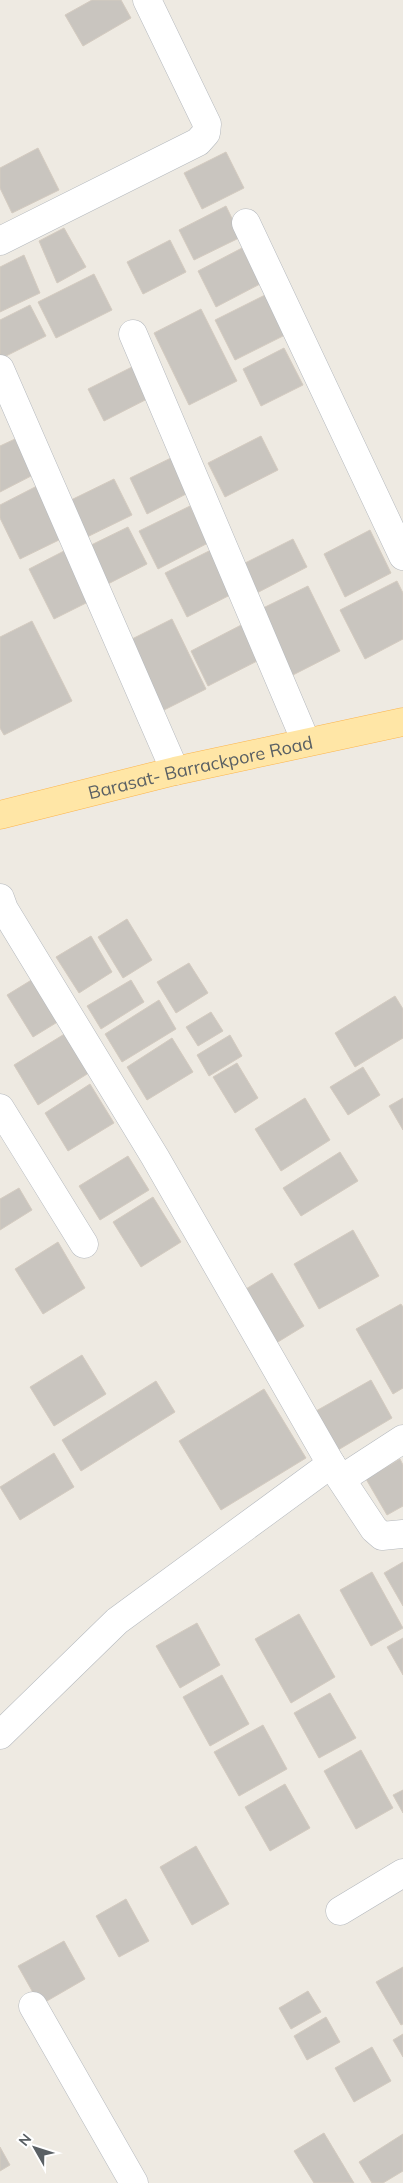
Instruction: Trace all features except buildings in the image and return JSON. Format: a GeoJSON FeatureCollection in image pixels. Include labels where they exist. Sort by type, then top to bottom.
{"type":"FeatureCollection","features":[{"type":"Feature","properties":{"kind":"main road","name":"Barasat- Barrackpore Road"},"geometry":{"type":"LineString","coordinates":[[0,815],[175,771],[403,722]]}},
{"type":"Feature","properties":{"kind":"street"},"geometry":{"type":"LineString","coordinates":[[0,241],[198,142],[206,134],[207,124],[154,2]]}},
{"type":"Feature","properties":{"kind":"street"},"geometry":{"type":"LineString","coordinates":[[246,223],[403,556]]}},
{"type":"Feature","properties":{"kind":"street"},"geometry":{"type":"LineString","coordinates":[[134,334],[306,742]]}},
{"type":"Feature","properties":{"kind":"street"},"geometry":{"type":"LineString","coordinates":[[0,368],[175,771]]}},
{"type":"Feature","properties":{"kind":"street"},"geometry":{"type":"LineString","coordinates":[[0,898],[4,909],[155,1157],[365,1519],[382,1536],[403,1534]]}},
{"type":"Feature","properties":{"kind":"street"},"geometry":{"type":"LineString","coordinates":[[0,1108],[84,1244]]}},
{"type":"Feature","properties":{"kind":"street"},"geometry":{"type":"LineString","coordinates":[[0,1735],[117,1622],[337,1471],[403,1439]]}},
{"type":"Feature","properties":{"kind":"street"},"geometry":{"type":"LineString","coordinates":[[340,1911],[403,1873]]}},
{"type":"Feature","properties":{"kind":"street"},"geometry":{"type":"LineString","coordinates":[[32,2006],[134,2183]]}}]}
